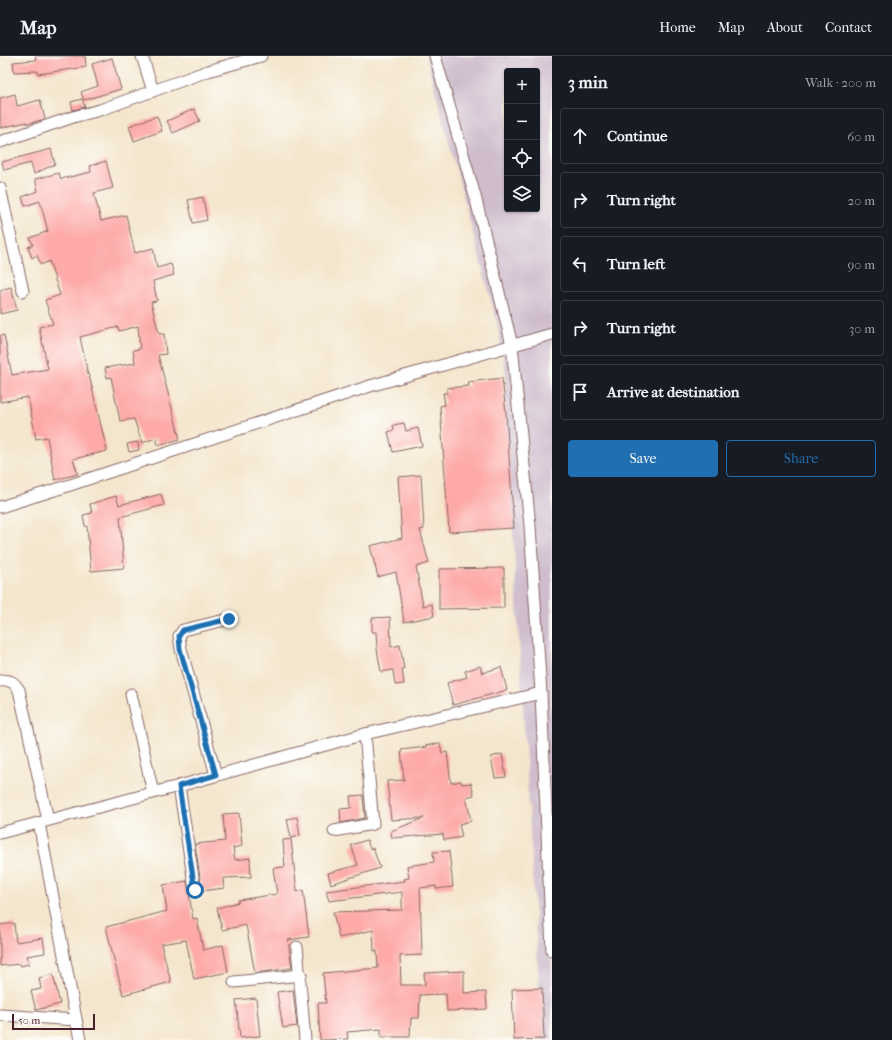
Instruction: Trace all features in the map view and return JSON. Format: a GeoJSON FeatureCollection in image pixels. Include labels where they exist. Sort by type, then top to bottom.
{"type":"FeatureCollection","features":[{"type":"Feature","properties":{"kind":"street"},"geometry":{"type":"LineString","coordinates":[[142,56],[153,91]]}},
{"type":"Feature","properties":{"kind":"street"},"geometry":{"type":"LineString","coordinates":[[0,142],[73,117],[100,110],[208,71],[261,56]]}},
{"type":"Feature","properties":{"kind":"street"},"geometry":{"type":"LineString","coordinates":[[435,56],[475,196],[512,345],[530,526],[540,694],[552,951]]}},
{"type":"Feature","properties":{"kind":"street"},"geometry":{"type":"LineString","coordinates":[[0,188],[23,291]]}},
{"type":"Feature","properties":{"kind":"street"},"geometry":{"type":"LineString","coordinates":[[0,507],[370,386],[552,334]]}},
{"type":"Feature","properties":{"kind":"street"},"geometry":{"type":"LineString","coordinates":[[216,775],[180,649],[179,636],[183,630],[229,619]]}},
{"type":"Feature","properties":{"kind":"street"},"geometry":{"type":"LineString","coordinates":[[0,681],[7,679],[14,683],[19,690],[80,1040]]}},
{"type":"Feature","properties":{"kind":"street"},"geometry":{"type":"LineString","coordinates":[[131,694],[154,793]]}},
{"type":"Feature","properties":{"kind":"street"},"geometry":{"type":"LineString","coordinates":[[0,833],[154,793],[365,734],[540,694]]}},
{"type":"Feature","properties":{"kind":"street"},"geometry":{"type":"LineString","coordinates":[[334,831],[373,824],[365,734]]}},
{"type":"Feature","properties":{"kind":"street"},"geometry":{"type":"LineString","coordinates":[[179,786],[195,890]]}},
{"type":"Feature","properties":{"kind":"street"},"geometry":{"type":"LineString","coordinates":[[297,947],[305,1040]]}},
{"type":"Feature","properties":{"kind":"street"},"geometry":{"type":"LineString","coordinates":[[234,982],[300,975]]}},
{"type":"Feature","properties":{"kind":"street"},"geometry":{"type":"LineString","coordinates":[[0,1015],[76,1020]]}},
{"type":"Feature","properties":{"kind":"shaded area"},"geometry":{"type":"Polygon","coordinates":[[[426,56],[552,56],[552,1040],[542,1040],[506,410],[506,374],[497,323],[426,56]]]}},
{"type":"Feature","properties":{"kind":"building"},"geometry":{"type":"Polygon","coordinates":[[[35,56],[85,56],[86,67],[38,74],[37,71],[14,72],[13,62],[36,60],[35,56]]]}},
{"type":"Feature","properties":{"kind":"building"},"geometry":{"type":"Polygon","coordinates":[[[112,58],[121,89],[84,100],[81,92],[98,86],[92,64],[112,58]]]}},
{"type":"Feature","properties":{"kind":"building"},"geometry":{"type":"Polygon","coordinates":[[[15,94],[17,106],[40,100],[45,119],[27,124],[27,122],[0,128],[0,98],[15,94]]]}},
{"type":"Feature","properties":{"kind":"building"},"geometry":{"type":"Polygon","coordinates":[[[82,99],[85,107],[73,110],[71,102],[82,99]]]}},
{"type":"Feature","properties":{"kind":"building"},"geometry":{"type":"Polygon","coordinates":[[[194,109],[200,121],[173,133],[167,121],[194,109]]]}},
{"type":"Feature","properties":{"kind":"building"},"geometry":{"type":"Polygon","coordinates":[[[157,116],[162,131],[134,141],[129,126],[157,116]]]}},
{"type":"Feature","properties":{"kind":"building"},"geometry":{"type":"Polygon","coordinates":[[[51,149],[55,164],[34,174],[31,163],[4,170],[2,162],[51,149]]]}},
{"type":"Feature","properties":{"kind":"building"},"geometry":{"type":"Polygon","coordinates":[[[106,161],[113,188],[94,193],[101,221],[126,215],[135,253],[153,248],[157,268],[171,264],[174,275],[153,281],[157,301],[151,302],[159,334],[164,334],[166,354],[158,355],[180,439],[158,445],[156,438],[142,443],[134,419],[120,421],[111,377],[107,378],[105,368],[135,363],[133,350],[140,349],[138,326],[119,331],[118,327],[80,337],[107,451],[73,459],[78,474],[55,480],[47,437],[36,439],[28,397],[0,402],[0,336],[4,335],[12,375],[48,369],[39,327],[53,324],[45,300],[60,295],[49,261],[41,265],[37,255],[32,258],[28,247],[33,245],[30,238],[48,231],[40,201],[25,206],[22,197],[38,191],[35,179],[59,173],[61,179],[91,172],[90,166],[106,161]]]}},
{"type":"Feature","properties":{"kind":"building"},"geometry":{"type":"Polygon","coordinates":[[[203,197],[207,220],[193,223],[188,200],[203,197]]]}},
{"type":"Feature","properties":{"kind":"building"},"geometry":{"type":"Polygon","coordinates":[[[11,287],[17,310],[0,314],[0,290],[11,287]]]}},
{"type":"Feature","properties":{"kind":"building"},"geometry":{"type":"Polygon","coordinates":[[[502,378],[514,528],[449,532],[440,406],[445,405],[443,393],[447,393],[447,388],[469,386],[468,382],[502,378]]]}},
{"type":"Feature","properties":{"kind":"building"},"geometry":{"type":"Polygon","coordinates":[[[404,423],[406,431],[418,428],[422,446],[393,452],[388,432],[394,430],[393,425],[404,423]]]}},
{"type":"Feature","properties":{"kind":"building"},"geometry":{"type":"Polygon","coordinates":[[[138,442],[139,450],[129,452],[127,444],[138,442]]]}},
{"type":"Feature","properties":{"kind":"building"},"geometry":{"type":"Polygon","coordinates":[[[421,475],[424,529],[420,530],[429,563],[416,567],[423,606],[432,604],[434,616],[404,622],[396,572],[378,577],[370,546],[402,538],[398,477],[421,475]]]}},
{"type":"Feature","properties":{"kind":"building"},"geometry":{"type":"Polygon","coordinates":[[[161,494],[164,505],[120,517],[124,568],[91,571],[87,526],[85,526],[83,515],[92,513],[90,504],[116,496],[119,505],[161,494]]]}},
{"type":"Feature","properties":{"kind":"building"},"geometry":{"type":"Polygon","coordinates":[[[504,568],[504,608],[439,609],[439,569],[504,568]]]}},
{"type":"Feature","properties":{"kind":"building"},"geometry":{"type":"Polygon","coordinates":[[[390,617],[391,647],[400,645],[404,669],[402,669],[404,684],[395,685],[393,670],[381,672],[376,632],[372,632],[372,618],[390,617]]]}},
{"type":"Feature","properties":{"kind":"building"},"geometry":{"type":"Polygon","coordinates":[[[480,666],[482,673],[501,667],[507,690],[453,705],[447,683],[467,677],[465,671],[480,666]]]}},
{"type":"Feature","properties":{"kind":"building"},"geometry":{"type":"Polygon","coordinates":[[[440,743],[442,753],[447,752],[451,783],[461,781],[462,784],[471,783],[474,795],[466,797],[471,821],[459,824],[462,837],[444,840],[443,834],[392,838],[391,831],[424,818],[391,820],[387,781],[404,780],[401,750],[426,747],[425,746],[440,743]]]}},
{"type":"Feature","properties":{"kind":"building"},"geometry":{"type":"Polygon","coordinates":[[[502,754],[506,777],[495,778],[491,757],[502,754]]]}},
{"type":"Feature","properties":{"kind":"building"},"geometry":{"type":"Polygon","coordinates":[[[363,795],[365,818],[341,823],[340,809],[351,808],[350,796],[363,795]]]}},
{"type":"Feature","properties":{"kind":"building"},"geometry":{"type":"Polygon","coordinates":[[[239,813],[242,846],[233,848],[235,860],[250,858],[251,877],[223,878],[224,888],[202,891],[195,844],[225,841],[223,814],[239,813]]]}},
{"type":"Feature","properties":{"kind":"building"},"geometry":{"type":"Polygon","coordinates":[[[297,817],[300,836],[291,838],[287,819],[297,817]]]}},
{"type":"Feature","properties":{"kind":"building"},"geometry":{"type":"Polygon","coordinates":[[[291,839],[297,892],[303,890],[309,937],[288,940],[292,968],[255,973],[246,925],[222,930],[217,908],[239,902],[238,900],[277,894],[273,868],[285,867],[283,840],[291,839]]]}},
{"type":"Feature","properties":{"kind":"building"},"geometry":{"type":"Polygon","coordinates":[[[367,840],[370,849],[373,848],[380,868],[331,884],[328,873],[358,865],[351,845],[367,840]]]}},
{"type":"Feature","properties":{"kind":"building"},"geometry":{"type":"Polygon","coordinates":[[[449,851],[453,887],[436,889],[436,886],[420,888],[422,955],[400,956],[401,985],[425,985],[424,973],[464,971],[464,993],[486,992],[487,1009],[447,1011],[446,994],[420,995],[419,1018],[411,1018],[410,1037],[381,1037],[381,1029],[347,1032],[348,1039],[320,1040],[318,1003],[326,1003],[323,973],[378,968],[377,951],[374,951],[373,930],[339,938],[333,912],[402,910],[402,892],[329,901],[326,891],[405,881],[404,879],[409,878],[407,866],[434,862],[433,852],[449,851]]]}},
{"type":"Feature","properties":{"kind":"building"},"geometry":{"type":"Polygon","coordinates":[[[187,881],[193,919],[197,918],[203,950],[223,945],[228,972],[194,979],[186,940],[161,944],[171,982],[123,995],[106,927],[167,911],[163,885],[187,881]]]}},
{"type":"Feature","properties":{"kind":"building"},"geometry":{"type":"Polygon","coordinates":[[[14,923],[16,942],[43,938],[45,953],[27,956],[29,964],[20,966],[20,964],[0,966],[0,925],[14,923]]]}},
{"type":"Feature","properties":{"kind":"building"},"geometry":{"type":"Polygon","coordinates":[[[53,974],[60,1004],[36,1010],[31,991],[41,989],[39,978],[53,974]]]}},
{"type":"Feature","properties":{"kind":"building"},"geometry":{"type":"Polygon","coordinates":[[[542,988],[544,1039],[514,1040],[512,989],[542,988]]]}},
{"type":"Feature","properties":{"kind":"building"},"geometry":{"type":"Polygon","coordinates":[[[293,990],[297,1026],[283,1028],[277,992],[293,990]]]}},
{"type":"Feature","properties":{"kind":"building"},"geometry":{"type":"Polygon","coordinates":[[[256,998],[260,1036],[240,1038],[236,1000],[256,998]]]}},
{"type":"Feature","properties":{"kind":"route"},"geometry":{"type":"LineString","coordinates":[[195,890],[179,786],[216,775],[180,649],[179,636],[183,630],[229,619]]}}]}
